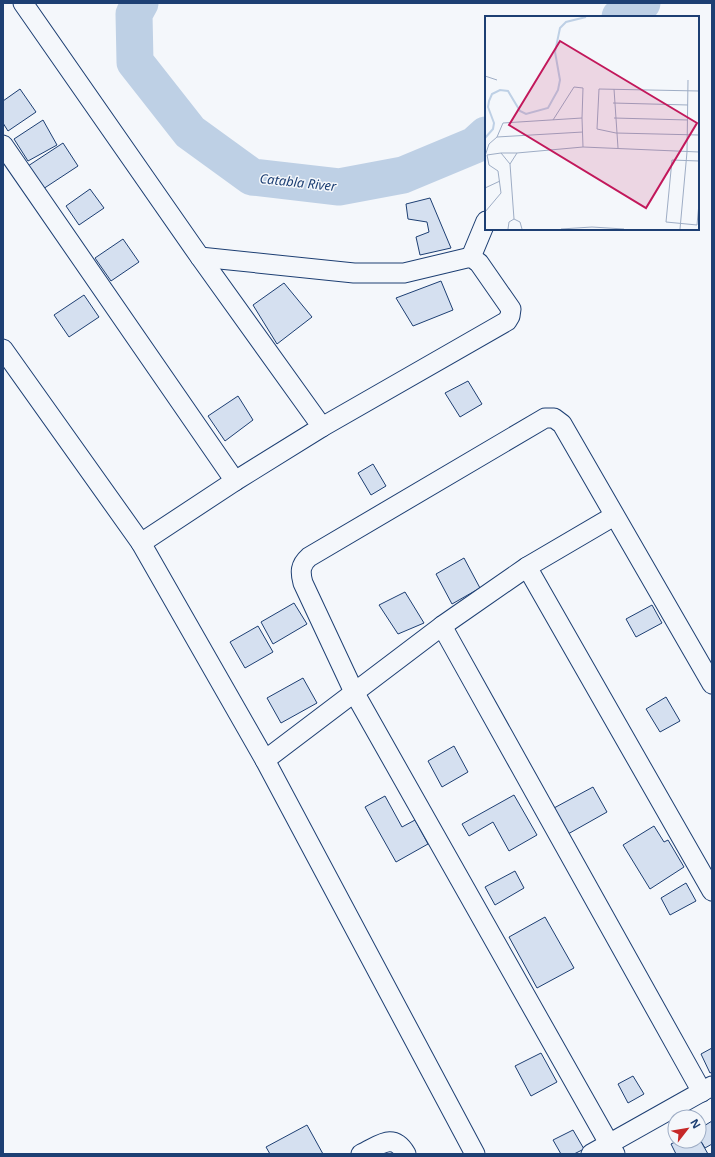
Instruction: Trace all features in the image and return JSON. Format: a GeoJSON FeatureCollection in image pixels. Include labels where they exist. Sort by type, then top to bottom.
{"type":"FeatureCollection","features":[{"type":"Feature","properties":{"kind":"street"},"geometry":{"type":"LineString","coordinates":[[23,3],[200,257],[322,427]]}},
{"type":"Feature","properties":{"kind":"street"},"geometry":{"type":"LineString","coordinates":[[3,145],[235,482]]}},
{"type":"Feature","properties":{"kind":"street"},"geometry":{"type":"LineString","coordinates":[[471,257],[485,223]]}},
{"type":"Feature","properties":{"kind":"street"},"geometry":{"type":"LineString","coordinates":[[200,257],[354,272],[397,273],[404,273],[471,257]]}},
{"type":"Feature","properties":{"kind":"street"},"geometry":{"type":"LineString","coordinates":[[141,543],[322,427],[506,321],[510,316],[511,309],[479,263],[471,257]]}},
{"type":"Feature","properties":{"kind":"street"},"geometry":{"type":"LineString","coordinates":[[3,349],[141,543],[265,760],[475,1154]]}},
{"type":"Feature","properties":{"kind":"street"},"geometry":{"type":"LineString","coordinates":[[613,1149],[354,692],[303,583],[300,573],[302,564],[309,557],[545,418],[554,418],[562,424],[712,684]]}},
{"type":"Feature","properties":{"kind":"street"},"geometry":{"type":"LineString","coordinates":[[265,760],[442,626],[527,567],[614,516]]}},
{"type":"Feature","properties":{"kind":"street"},"geometry":{"type":"LineString","coordinates":[[527,567],[712,890]]}},
{"type":"Feature","properties":{"kind":"street"},"geometry":{"type":"LineString","coordinates":[[442,626],[707,1089],[613,1149],[591,1154]]}},
{"type":"Feature","properties":{"kind":"street"},"geometry":{"type":"LineString","coordinates":[[361,1154],[388,1141],[398,1143],[406,1154]]}},
{"type":"Feature","properties":{"kind":"building"},"geometry":{"type":"Polygon","coordinates":[[[20,89],[36,112],[8,131],[3,123],[3,101],[20,89]]]}},
{"type":"Feature","properties":{"kind":"building"},"geometry":{"type":"Polygon","coordinates":[[[43,120],[57,145],[28,161],[14,139],[43,120]]]}},
{"type":"Feature","properties":{"kind":"building"},"geometry":{"type":"Polygon","coordinates":[[[63,143],[78,166],[43,189],[28,166],[63,143]]]}},
{"type":"Feature","properties":{"kind":"building"},"geometry":{"type":"Polygon","coordinates":[[[90,189],[104,208],[79,225],[66,206],[90,189]]]}},
{"type":"Feature","properties":{"kind":"building"},"geometry":{"type":"Polygon","coordinates":[[[430,198],[451,248],[420,255],[416,237],[429,232],[427,222],[408,219],[406,204],[430,198]]]}},
{"type":"Feature","properties":{"kind":"building"},"geometry":{"type":"Polygon","coordinates":[[[123,239],[139,262],[111,281],[95,258],[123,239]]]}},
{"type":"Feature","properties":{"kind":"building"},"geometry":{"type":"Polygon","coordinates":[[[441,281],[453,310],[413,326],[396,298],[441,281]]]}},
{"type":"Feature","properties":{"kind":"building"},"geometry":{"type":"Polygon","coordinates":[[[284,283],[312,317],[277,344],[253,305],[284,283]]]}},
{"type":"Feature","properties":{"kind":"building"},"geometry":{"type":"Polygon","coordinates":[[[84,295],[99,317],[69,337],[54,315],[84,295]]]}},
{"type":"Feature","properties":{"kind":"building"},"geometry":{"type":"Polygon","coordinates":[[[468,381],[482,404],[460,417],[445,393],[468,381]]]}},
{"type":"Feature","properties":{"kind":"building"},"geometry":{"type":"Polygon","coordinates":[[[238,396],[253,420],[225,441],[208,416],[238,396]]]}},
{"type":"Feature","properties":{"kind":"building"},"geometry":{"type":"Polygon","coordinates":[[[373,464],[386,486],[371,495],[358,473],[373,464]]]}},
{"type":"Feature","properties":{"kind":"building"},"geometry":{"type":"Polygon","coordinates":[[[464,558],[480,588],[452,604],[436,574],[464,558]]]}},
{"type":"Feature","properties":{"kind":"building"},"geometry":{"type":"Polygon","coordinates":[[[405,592],[424,623],[398,634],[379,605],[405,592]]]}},
{"type":"Feature","properties":{"kind":"building"},"geometry":{"type":"Polygon","coordinates":[[[294,603],[307,624],[273,644],[261,622],[294,603]]]}},
{"type":"Feature","properties":{"kind":"building"},"geometry":{"type":"Polygon","coordinates":[[[652,605],[662,623],[636,637],[626,619],[652,605]]]}},
{"type":"Feature","properties":{"kind":"building"},"geometry":{"type":"Polygon","coordinates":[[[258,626],[273,652],[245,668],[230,642],[258,626]]]}},
{"type":"Feature","properties":{"kind":"building"},"geometry":{"type":"Polygon","coordinates":[[[303,678],[317,703],[281,723],[267,698],[303,678]]]}},
{"type":"Feature","properties":{"kind":"building"},"geometry":{"type":"Polygon","coordinates":[[[666,697],[680,721],[660,732],[646,709],[666,697]]]}},
{"type":"Feature","properties":{"kind":"building"},"geometry":{"type":"Polygon","coordinates":[[[454,746],[468,772],[442,787],[428,761],[454,746]]]}},
{"type":"Feature","properties":{"kind":"building"},"geometry":{"type":"Polygon","coordinates":[[[593,787],[607,812],[568,834],[554,808],[593,787]]]}},
{"type":"Feature","properties":{"kind":"building"},"geometry":{"type":"Polygon","coordinates":[[[514,795],[537,835],[509,851],[493,822],[469,836],[462,824],[514,795]]]}},
{"type":"Feature","properties":{"kind":"building"},"geometry":{"type":"Polygon","coordinates":[[[385,796],[402,827],[415,820],[428,844],[396,862],[365,807],[385,796]]]}},
{"type":"Feature","properties":{"kind":"building"},"geometry":{"type":"Polygon","coordinates":[[[654,826],[664,842],[668,840],[684,867],[650,889],[623,845],[654,826]]]}},
{"type":"Feature","properties":{"kind":"building"},"geometry":{"type":"Polygon","coordinates":[[[515,871],[524,888],[495,905],[485,887],[515,871]]]}},
{"type":"Feature","properties":{"kind":"building"},"geometry":{"type":"Polygon","coordinates":[[[686,883],[696,901],[670,915],[661,898],[686,883]]]}},
{"type":"Feature","properties":{"kind":"building"},"geometry":{"type":"Polygon","coordinates":[[[545,917],[574,968],[537,988],[509,937],[545,917]]]}},
{"type":"Feature","properties":{"kind":"building"},"geometry":{"type":"Polygon","coordinates":[[[712,1048],[712,1072],[710,1073],[701,1054],[712,1048]]]}},
{"type":"Feature","properties":{"kind":"building"},"geometry":{"type":"Polygon","coordinates":[[[541,1053],[557,1082],[531,1096],[515,1066],[541,1053]]]}},
{"type":"Feature","properties":{"kind":"building"},"geometry":{"type":"Polygon","coordinates":[[[633,1076],[644,1094],[628,1103],[618,1084],[633,1076]]]}},
{"type":"Feature","properties":{"kind":"building"},"geometry":{"type":"Polygon","coordinates":[[[712,1121],[712,1144],[707,1147],[707,1124],[712,1121]]]}},
{"type":"Feature","properties":{"kind":"building"},"geometry":{"type":"Polygon","coordinates":[[[307,1125],[323,1154],[270,1154],[266,1147],[307,1125]]]}},
{"type":"Feature","properties":{"kind":"building"},"geometry":{"type":"Polygon","coordinates":[[[573,1130],[584,1149],[574,1154],[561,1154],[553,1140],[573,1130]]]}},
{"type":"Feature","properties":{"kind":"building"},"geometry":{"type":"Polygon","coordinates":[[[674,1149],[705,1149],[708,1154],[676,1154],[674,1149]]]}},
{"type":"Feature","properties":{"kind":"waterway","name":"Catabla River"},"geometry":{"type":"LineString","coordinates":[[140,3],[134,14],[135,62],[190,132],[252,177],[339,187],[403,175],[475,145],[485,136]]}},
{"type":"Feature","properties":{"kind":"waterway","name":"Catabla River"},"geometry":{"type":"LineString","coordinates":[[621,16],[628,10],[642,3]]}}]}
